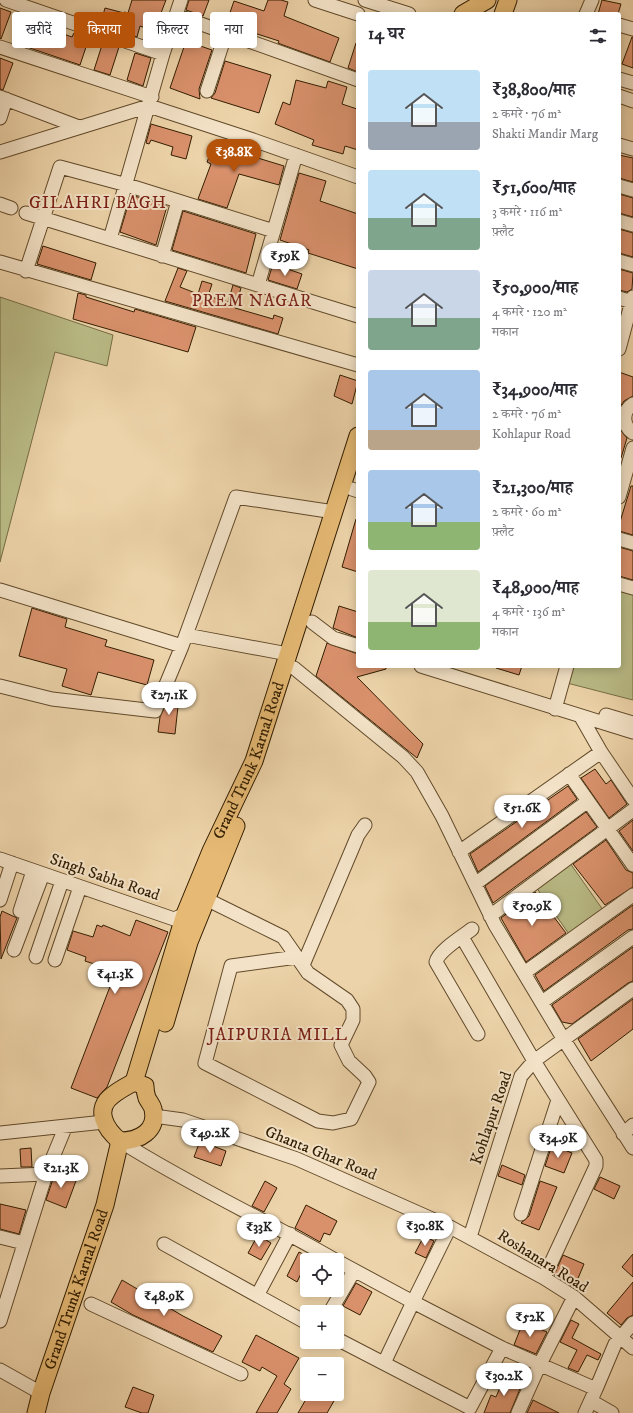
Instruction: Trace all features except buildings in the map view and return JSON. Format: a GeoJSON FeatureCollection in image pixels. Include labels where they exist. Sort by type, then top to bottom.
{"type":"FeatureCollection","features":[{"type":"Feature","properties":{"kind":"main road"},"geometry":{"type":"LineString","coordinates":[[466,12],[487,0]]}},
{"type":"Feature","properties":{"kind":"main road"},"geometry":{"type":"LineString","coordinates":[[494,12],[505,6]]}},
{"type":"Feature","properties":{"kind":"main road","name":"Grand Trunk Karnal Road"},"geometry":{"type":"LineString","coordinates":[[306,620],[334,512],[356,442]]}},
{"type":"Feature","properties":{"kind":"main road","name":"Grand Trunk Karnal Road"},"geometry":{"type":"LineString","coordinates":[[139,1084],[150,1073],[188,942],[191,916],[211,851],[254,761],[355,490]]}},
{"type":"Feature","properties":{"kind":"main road","name":"Grand Trunk Karnal Road"},"geometry":{"type":"LineString","coordinates":[[191,916],[206,899],[222,855],[264,763],[291,661]]}},
{"type":"Feature","properties":{"kind":"main road"},"geometry":{"type":"LineString","coordinates":[[139,1084],[154,1116],[149,1130],[143,1136],[136,1140],[120,1141],[110,1133],[104,1122],[103,1112],[106,1103],[112,1095],[139,1084]]}},
{"type":"Feature","properties":{"kind":"main road","name":"Grand Trunk Karnal Road"},"geometry":{"type":"LineString","coordinates":[[36,1413],[41,1393],[105,1205],[120,1141]]}},
{"type":"Feature","properties":{"kind":"street"},"geometry":{"type":"LineString","coordinates":[[6,0],[163,54]]}},
{"type":"Feature","properties":{"kind":"street"},"geometry":{"type":"LineString","coordinates":[[177,12],[181,0]]}},
{"type":"Feature","properties":{"kind":"street"},"geometry":{"type":"LineString","coordinates":[[315,0],[356,13]]}},
{"type":"Feature","properties":{"kind":"street"},"geometry":{"type":"LineString","coordinates":[[365,0],[403,12]]}},
{"type":"Feature","properties":{"kind":"street"},"geometry":{"type":"LineString","coordinates":[[587,12],[592,0]]}},
{"type":"Feature","properties":{"kind":"street"},"geometry":{"type":"LineString","coordinates":[[621,26],[633,29]]}},
{"type":"Feature","properties":{"kind":"street"},"geometry":{"type":"LineString","coordinates":[[257,44],[356,79]]}},
{"type":"Feature","properties":{"kind":"street"},"geometry":{"type":"LineString","coordinates":[[0,47],[356,176]]}},
{"type":"Feature","properties":{"kind":"street"},"geometry":{"type":"LineString","coordinates":[[110,239],[127,185],[165,48]]}},
{"type":"Feature","properties":{"kind":"street"},"geometry":{"type":"LineString","coordinates":[[207,91],[221,48]]}},
{"type":"Feature","properties":{"kind":"street"},"geometry":{"type":"LineString","coordinates":[[621,80],[633,83]]}},
{"type":"Feature","properties":{"kind":"street"},"geometry":{"type":"LineString","coordinates":[[621,97],[633,101]]}},
{"type":"Feature","properties":{"kind":"street"},"geometry":{"type":"LineString","coordinates":[[0,118],[3,98],[78,127]]}},
{"type":"Feature","properties":{"kind":"street"},"geometry":{"type":"LineString","coordinates":[[0,152],[78,127],[150,101]]}},
{"type":"Feature","properties":{"kind":"street"},"geometry":{"type":"LineString","coordinates":[[621,146],[633,149]]}},
{"type":"Feature","properties":{"kind":"street"},"geometry":{"type":"LineString","coordinates":[[258,285],[296,155]]}},
{"type":"Feature","properties":{"kind":"street"},"geometry":{"type":"LineString","coordinates":[[26,270],[42,217],[60,167],[127,185],[274,231]]}},
{"type":"Feature","properties":{"kind":"street"},"geometry":{"type":"LineString","coordinates":[[621,187],[633,190]]}},
{"type":"Feature","properties":{"kind":"street"},"geometry":{"type":"LineString","coordinates":[[162,256],[178,201]]}},
{"type":"Feature","properties":{"kind":"street"},"geometry":{"type":"LineString","coordinates":[[26,213],[356,315]]}},
{"type":"Feature","properties":{"kind":"street"},"geometry":{"type":"LineString","coordinates":[[621,222],[633,225]]}},
{"type":"Feature","properties":{"kind":"street"},"geometry":{"type":"LineString","coordinates":[[0,262],[356,364]]}},
{"type":"Feature","properties":{"kind":"street"},"geometry":{"type":"LineString","coordinates":[[621,262],[633,265]]}},
{"type":"Feature","properties":{"kind":"street"},"geometry":{"type":"LineString","coordinates":[[623,343],[628,299]]}},
{"type":"Feature","properties":{"kind":"street"},"geometry":{"type":"LineString","coordinates":[[626,409],[625,424],[633,433]]}},
{"type":"Feature","properties":{"kind":"street"},"geometry":{"type":"LineString","coordinates":[[621,491],[632,456]]}},
{"type":"Feature","properties":{"kind":"street"},"geometry":{"type":"LineString","coordinates":[[0,686],[52,699],[155,711],[184,641],[236,497],[334,512]]}},
{"type":"Feature","properties":{"kind":"street"},"geometry":{"type":"LineString","coordinates":[[621,540],[633,543]]}},
{"type":"Feature","properties":{"kind":"street"},"geometry":{"type":"LineString","coordinates":[[621,585],[633,588]]}},
{"type":"Feature","properties":{"kind":"street"},"geometry":{"type":"LineString","coordinates":[[0,590],[184,641],[291,661],[403,757],[417,772],[442,816],[490,916],[564,1040],[633,1148]]}},
{"type":"Feature","properties":{"kind":"street"},"geometry":{"type":"LineString","coordinates":[[306,620],[335,633],[356,639]]}},
{"type":"Feature","properties":{"kind":"street"},"geometry":{"type":"LineString","coordinates":[[306,620],[333,638],[356,645]]}},
{"type":"Feature","properties":{"kind":"street"},"geometry":{"type":"LineString","coordinates":[[428,668],[556,705],[633,723]]}},
{"type":"Feature","properties":{"kind":"street"},"geometry":{"type":"LineString","coordinates":[[449,668],[556,705],[581,717],[633,732]]}},
{"type":"Feature","properties":{"kind":"street"},"geometry":{"type":"LineString","coordinates":[[556,705],[566,668]]}},
{"type":"Feature","properties":{"kind":"street"},"geometry":{"type":"LineString","coordinates":[[581,717],[600,752],[633,798]]}},
{"type":"Feature","properties":{"kind":"street"},"geometry":{"type":"LineString","coordinates":[[459,852],[600,752]]}},
{"type":"Feature","properties":{"kind":"street"},"geometry":{"type":"LineString","coordinates":[[569,774],[633,865]]}},
{"type":"Feature","properties":{"kind":"street"},"geometry":{"type":"LineString","coordinates":[[475,884],[588,801]]}},
{"type":"Feature","properties":{"kind":"street"},"geometry":{"type":"LineString","coordinates":[[490,916],[633,810]]}},
{"type":"Feature","properties":{"kind":"street"},"geometry":{"type":"LineString","coordinates":[[300,961],[358,835],[365,825]]}},
{"type":"Feature","properties":{"kind":"street"},"geometry":{"type":"LineString","coordinates":[[0,900],[6,861]]}},
{"type":"Feature","properties":{"kind":"street","name":"Singh Sabha Road"},"geometry":{"type":"LineString","coordinates":[[6,861],[174,919],[191,916]]}},
{"type":"Feature","properties":{"kind":"street"},"geometry":{"type":"LineString","coordinates":[[20,911],[38,872]]}},
{"type":"Feature","properties":{"kind":"street"},"geometry":{"type":"LineString","coordinates":[[14,950],[38,872]]}},
{"type":"Feature","properties":{"kind":"street"},"geometry":{"type":"LineString","coordinates":[[36,957],[62,881]]}},
{"type":"Feature","properties":{"kind":"street"},"geometry":{"type":"LineString","coordinates":[[55,960],[80,887]]}},
{"type":"Feature","properties":{"kind":"street"},"geometry":{"type":"LineString","coordinates":[[524,973],[633,895]]}},
{"type":"Feature","properties":{"kind":"street"},"geometry":{"type":"LineString","coordinates":[[206,899],[283,937],[300,961],[308,973],[347,1000],[353,1009],[353,1020],[341,1045],[349,1061],[366,1076],[369,1082],[351,1119],[333,1123],[318,1121],[205,1063],[231,966],[300,961]]}},
{"type":"Feature","properties":{"kind":"street"},"geometry":{"type":"LineString","coordinates":[[478,1034],[436,962],[437,958],[448,947],[467,933],[534,1061],[594,1156],[596,1164],[544,1278]]}},
{"type":"Feature","properties":{"kind":"street"},"geometry":{"type":"LineString","coordinates":[[542,1002],[633,937]]}},
{"type":"Feature","properties":{"kind":"street","name":"Kohlapur Road"},"geometry":{"type":"LineString","coordinates":[[470,1237],[521,1076],[534,1061],[633,988]]}},
{"type":"Feature","properties":{"kind":"street"},"geometry":{"type":"LineString","coordinates":[[521,1214],[558,1100]]}},
{"type":"Feature","properties":{"kind":"street","name":"Ghanta Ghar Road"},"geometry":{"type":"LineString","coordinates":[[154,1116],[183,1120],[297,1159],[470,1237]]}},
{"type":"Feature","properties":{"kind":"street"},"geometry":{"type":"LineString","coordinates":[[0,1132],[65,1128],[104,1122]]}},
{"type":"Feature","properties":{"kind":"street"},"geometry":{"type":"LineString","coordinates":[[623,1134],[633,1125]]}},
{"type":"Feature","properties":{"kind":"street"},"geometry":{"type":"LineString","coordinates":[[0,1321],[46,1174],[65,1128]]}},
{"type":"Feature","properties":{"kind":"street"},"geometry":{"type":"LineString","coordinates":[[120,1141],[152,1161],[324,1253]]}},
{"type":"Feature","properties":{"kind":"street"},"geometry":{"type":"LineString","coordinates":[[0,1176],[46,1174]]}},
{"type":"Feature","properties":{"kind":"street"},"geometry":{"type":"LineString","coordinates":[[384,1363],[450,1227]]}},
{"type":"Feature","properties":{"kind":"street"},"geometry":{"type":"LineString","coordinates":[[258,1294],[290,1234]]}},
{"type":"Feature","properties":{"kind":"street"},"geometry":{"type":"LineString","coordinates":[[0,1237],[24,1243]]}},
{"type":"Feature","properties":{"kind":"street","name":"Roshanara Road"},"geometry":{"type":"LineString","coordinates":[[470,1237],[544,1278],[574,1297],[633,1348]]}},
{"type":"Feature","properties":{"kind":"street"},"geometry":{"type":"LineString","coordinates":[[164,1244],[258,1294],[300,1319]]}},
{"type":"Feature","properties":{"kind":"street"},"geometry":{"type":"LineString","coordinates":[[344,1264],[413,1302],[593,1395],[612,1413]]}},
{"type":"Feature","properties":{"kind":"street"},"geometry":{"type":"LineString","coordinates":[[334,1305],[354,1270]]}},
{"type":"Feature","properties":{"kind":"street"},"geometry":{"type":"LineString","coordinates":[[518,1413],[539,1366],[574,1297]]}},
{"type":"Feature","properties":{"kind":"street"},"geometry":{"type":"LineString","coordinates":[[92,1304],[241,1374]]}},
{"type":"Feature","properties":{"kind":"street"},"geometry":{"type":"LineString","coordinates":[[585,1413],[615,1344],[633,1323]]}},
{"type":"Feature","properties":{"kind":"street"},"geometry":{"type":"LineString","coordinates":[[344,1343],[384,1363],[458,1408],[470,1408],[502,1348]]}},
{"type":"Feature","properties":{"kind":"street"},"geometry":{"type":"LineString","coordinates":[[0,1370],[41,1393]]}},
{"type":"Feature","properties":{"kind":"green space"},"geometry":{"type":"Polygon","coordinates":[[[0,297],[113,335],[107,366],[55,352],[0,562],[0,297]]]}},
{"type":"Feature","properties":{"kind":"green space"},"geometry":{"type":"Polygon","coordinates":[[[621,589],[633,592],[633,700],[567,683],[571,668],[621,668],[621,589]]]}},
{"type":"Feature","properties":{"kind":"green space"},"geometry":{"type":"Polygon","coordinates":[[[570,863],[603,910],[569,934],[536,887],[570,863]]]}},
{"type":"Feature","properties":{"kind":"district","name":"GILAHRI BAGH"},"geometry":{"type":"Point","coordinates":[98,203]}},
{"type":"Feature","properties":{"kind":"district","name":"PREM NAGAR"},"geometry":{"type":"Point","coordinates":[252,301]}},
{"type":"Feature","properties":{"kind":"district","name":"JAIPURIA MILL"},"geometry":{"type":"Point","coordinates":[278,1035]}}]}
